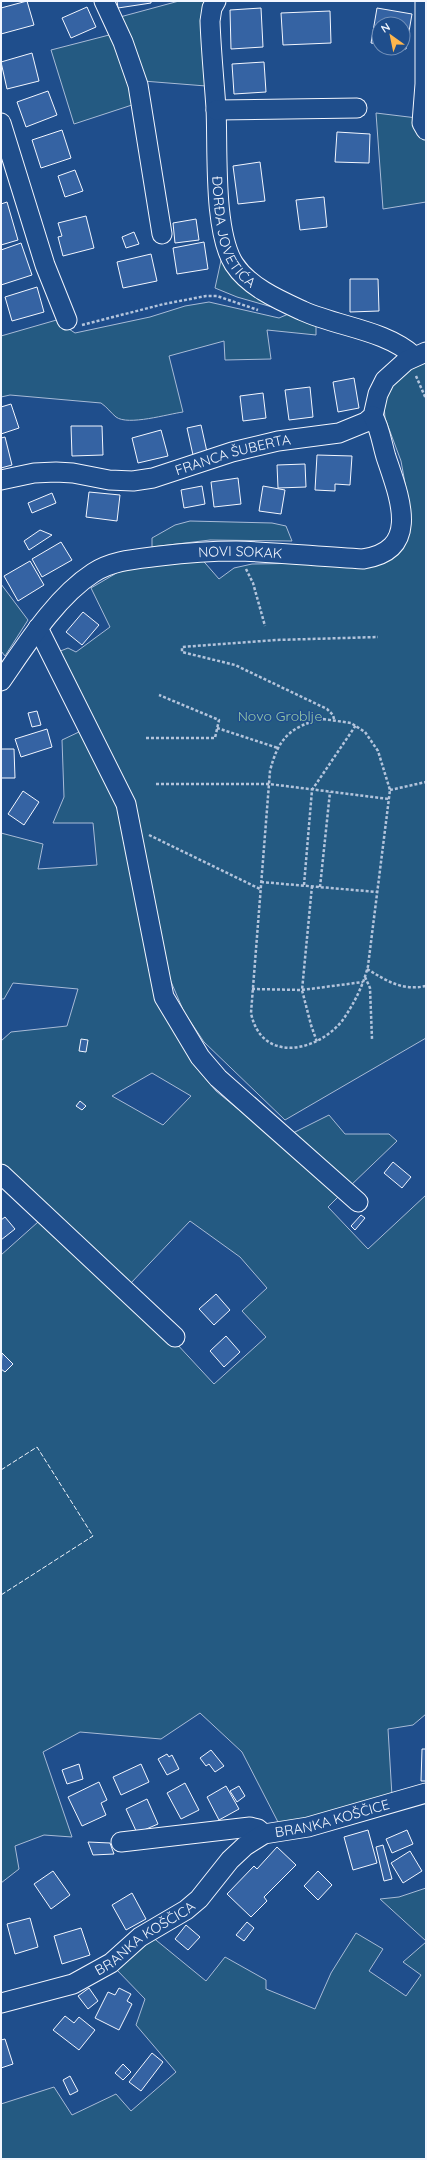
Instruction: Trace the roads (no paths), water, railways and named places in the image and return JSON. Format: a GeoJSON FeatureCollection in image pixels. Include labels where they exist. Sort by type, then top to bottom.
{"type":"FeatureCollection","features":[{"type":"Feature","properties":{"kind":"street"},"geometry":{"type":"LineString","coordinates":[[104,1],[123,42],[138,85],[162,234]]}},
{"type":"Feature","properties":{"kind":"street","name":"ĐORĐA JOVETIĆA"},"geometry":{"type":"LineString","coordinates":[[216,1],[212,8],[210,20],[216,110],[217,175],[223,230],[229,252],[239,270],[252,283],[286,303],[324,320],[399,343],[416,356]]}},
{"type":"Feature","properties":{"kind":"street"},"geometry":{"type":"LineString","coordinates":[[425,1],[425,84],[422,123],[426,130]]}},
{"type":"Feature","properties":{"kind":"street"},"geometry":{"type":"LineString","coordinates":[[216,110],[357,108]]}},
{"type":"Feature","properties":{"kind":"street"},"geometry":{"type":"LineString","coordinates":[[1,123],[45,265],[67,320]]}},
{"type":"Feature","properties":{"kind":"street"},"geometry":{"type":"LineString","coordinates":[[373,416],[378,394],[385,380],[416,356]]}},
{"type":"Feature","properties":{"kind":"street","name":"FRANCA ŠUBERTA"},"geometry":{"type":"LineString","coordinates":[[1,480],[34,473],[56,472],[73,473],[109,480],[133,481],[153,478],[232,452],[278,441],[339,433],[366,422],[373,416]]}},
{"type":"Feature","properties":{"kind":"street","name":"NOVI SOKAK"},"geometry":{"type":"LineString","coordinates":[[1,681],[38,628],[78,585],[107,566],[133,559],[198,552],[236,551],[363,559],[373,558],[384,553],[395,544],[400,531],[401,511],[395,485],[373,416]]}},
{"type":"Feature","properties":{"kind":"street"},"geometry":{"type":"LineString","coordinates":[[38,628],[126,804],[164,997],[200,1057],[218,1078],[358,1202]]}},
{"type":"Feature","properties":{"kind":"street"},"geometry":{"type":"LineString","coordinates":[[1,1174],[175,1337]]}},
{"type":"Feature","properties":{"kind":"street","name":"BRANKA KOŠČICE"},"geometry":{"type":"LineString","coordinates":[[121,1842],[250,1826],[258,1829],[264,1834],[308,1827],[426,1793]]}},
{"type":"Feature","properties":{"kind":"street","name":"BRANKA KOŠČICA"},"geometry":{"type":"LineString","coordinates":[[1,2003],[73,1984],[111,1964],[146,1932],[186,1910],[199,1899],[230,1860],[245,1846],[264,1834]]}},
{"type":"Feature","properties":{"kind":"park label","name":"Novo Groblje"},"geometry":{"type":"Point","coordinates":[280,716]}}]}
